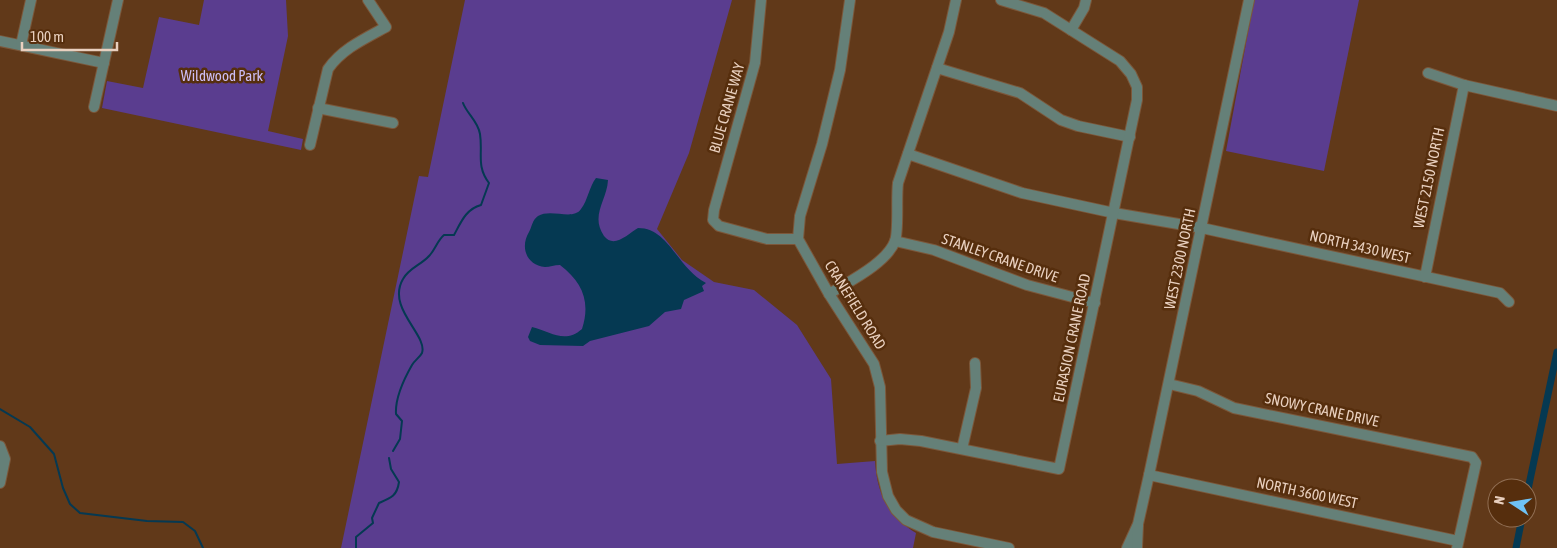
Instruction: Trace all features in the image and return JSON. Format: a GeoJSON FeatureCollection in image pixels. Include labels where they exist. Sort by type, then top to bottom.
{"type":"FeatureCollection","features":[{"type":"Feature","properties":{"kind":"street"},"geometry":{"type":"LineString","coordinates":[[21,45],[31,0]]}},
{"type":"Feature","properties":{"kind":"street"},"geometry":{"type":"LineString","coordinates":[[94,106],[118,0]]}},
{"type":"Feature","properties":{"kind":"street"},"geometry":{"type":"LineString","coordinates":[[310,145],[328,69],[335,59],[349,48],[386,27],[368,0]]}},
{"type":"Feature","properties":{"kind":"street","name":"BLUE CRANE WAY"},"geometry":{"type":"LineString","coordinates":[[761,0],[755,63],[714,210],[714,223],[767,239],[798,239]]}},
{"type":"Feature","properties":{"kind":"street"},"geometry":{"type":"LineString","coordinates":[[798,239],[800,216],[822,144],[840,70],[850,0]]}},
{"type":"Feature","properties":{"kind":"street"},"geometry":{"type":"LineString","coordinates":[[829,294],[885,256],[895,241],[895,201],[898,183],[949,32],[956,0]]}},
{"type":"Feature","properties":{"kind":"street"},"geometry":{"type":"LineString","coordinates":[[1001,0],[1044,13],[1071,30],[1084,8],[1086,0]]}},
{"type":"Feature","properties":{"kind":"street","name":"WEST 2300 NORTH"},"geometry":{"type":"LineString","coordinates":[[1138,524],[1250,0]]}},
{"type":"Feature","properties":{"kind":"street","name":"EURASION CRANE ROAD"},"geometry":{"type":"LineString","coordinates":[[962,449],[1059,469],[1137,100],[1137,87],[1131,74],[1120,61],[1071,30]]}},
{"type":"Feature","properties":{"kind":"street"},"geometry":{"type":"LineString","coordinates":[[0,41],[104,63]]}},
{"type":"Feature","properties":{"kind":"street"},"geometry":{"type":"LineString","coordinates":[[937,68],[1020,93],[1061,120],[1078,126],[1130,137]]}},
{"type":"Feature","properties":{"kind":"street"},"geometry":{"type":"LineString","coordinates":[[1428,72],[1464,85],[1557,106]]}},
{"type":"Feature","properties":{"kind":"street","name":"WEST 2150 NORTH"},"geometry":{"type":"LineString","coordinates":[[1424,277],[1464,85]]}},
{"type":"Feature","properties":{"kind":"street"},"geometry":{"type":"LineString","coordinates":[[318,108],[393,123]]}},
{"type":"Feature","properties":{"kind":"street","name":"NORTH 3430 WEST"},"geometry":{"type":"LineString","coordinates":[[908,154],[1022,193],[1082,207],[1202,228],[1500,293],[1508,302]]}},
{"type":"Feature","properties":{"kind":"street","name":"CRANEFIELD ROAD"},"geometry":{"type":"LineString","coordinates":[[798,239],[829,294],[874,364],[880,387],[880,441],[884,486],[896,510],[906,520],[933,532],[976,545],[1009,548]]}},
{"type":"Feature","properties":{"kind":"street","name":"STANLEY CRANE DRIVE"},"geometry":{"type":"LineString","coordinates":[[895,241],[934,250],[1027,285],[1095,303]]}},
{"type":"Feature","properties":{"kind":"street"},"geometry":{"type":"LineString","coordinates":[[880,441],[900,439],[921,441],[962,449],[976,388],[975,363]]}},
{"type":"Feature","properties":{"kind":"street","name":"SNOWY CRANE DRIVE"},"geometry":{"type":"LineString","coordinates":[[1169,384],[1198,391],[1234,408],[1472,457],[1476,463],[1458,544]]}},
{"type":"Feature","properties":{"kind":"street"},"geometry":{"type":"LineString","coordinates":[[0,446],[5,459],[1,480]]}},
{"type":"Feature","properties":{"kind":"street","name":"NORTH 3600 WEST"},"geometry":{"type":"LineString","coordinates":[[1149,475],[1458,544]]}},
{"type":"Feature","properties":{"kind":"street"},"geometry":{"type":"LineString","coordinates":[[1127,548],[1138,524]]}},
{"type":"Feature","properties":{"kind":"street"},"geometry":{"type":"LineString","coordinates":[[1138,524],[1138,548]]}},
{"type":"Feature","properties":{"kind":"green space","name":"Wildwood Park"},"geometry":{"type":"Polygon","coordinates":[[[204,0],[286,0],[288,36],[268,131],[303,139],[301,150],[102,108],[107,81],[143,88],[159,17],[199,25],[204,0]]]}},
{"type":"Feature","properties":{"kind":"green space"},"geometry":{"type":"Polygon","coordinates":[[[465,0],[732,0],[689,153],[657,229],[682,260],[714,282],[754,290],[797,325],[831,379],[837,464],[875,461],[878,483],[885,502],[898,519],[916,533],[913,548],[341,548],[419,176],[428,177],[465,0]]]}},
{"type":"Feature","properties":{"kind":"green space"},"geometry":{"type":"Polygon","coordinates":[[[1254,0],[1359,0],[1324,171],[1226,151],[1254,0]]]}},
{"type":"Feature","properties":{"kind":"water"},"geometry":{"type":"Polygon","coordinates":[[[596,178],[608,180],[599,215],[600,228],[604,236],[608,240],[617,241],[638,228],[658,234],[688,268],[706,283],[702,286],[704,291],[684,300],[681,309],[665,312],[649,326],[590,341],[583,346],[540,345],[530,341],[528,337],[532,327],[558,336],[570,336],[582,329],[585,319],[585,301],[579,285],[568,271],[560,265],[538,266],[529,259],[525,249],[526,238],[533,222],[538,216],[549,213],[573,214],[581,209],[596,178]]]}},
{"type":"Feature","properties":{"kind":"waterway"},"geometry":{"type":"LineString","coordinates":[[393,451],[400,439],[402,421],[396,414],[399,395],[412,365],[422,353],[419,338],[403,310],[399,290],[408,272],[429,256],[444,235],[454,235],[468,213],[481,205],[489,183],[481,165],[479,129],[463,103]]}},
{"type":"Feature","properties":{"kind":"waterway"},"geometry":{"type":"LineString","coordinates":[[1530,478],[1557,352]]}},
{"type":"Feature","properties":{"kind":"waterway"},"geometry":{"type":"LineString","coordinates":[[0,409],[30,427],[54,454],[63,488],[70,504],[80,513],[147,521],[183,522],[195,531],[203,548]]}},
{"type":"Feature","properties":{"kind":"waterway"},"geometry":{"type":"LineString","coordinates":[[356,548],[356,537],[373,523],[372,518],[379,503],[390,498],[397,490],[399,482],[391,469],[389,458]]}},
{"type":"Feature","properties":{"kind":"waterway"},"geometry":{"type":"LineString","coordinates":[[1516,548],[1520,528]]}}]}
